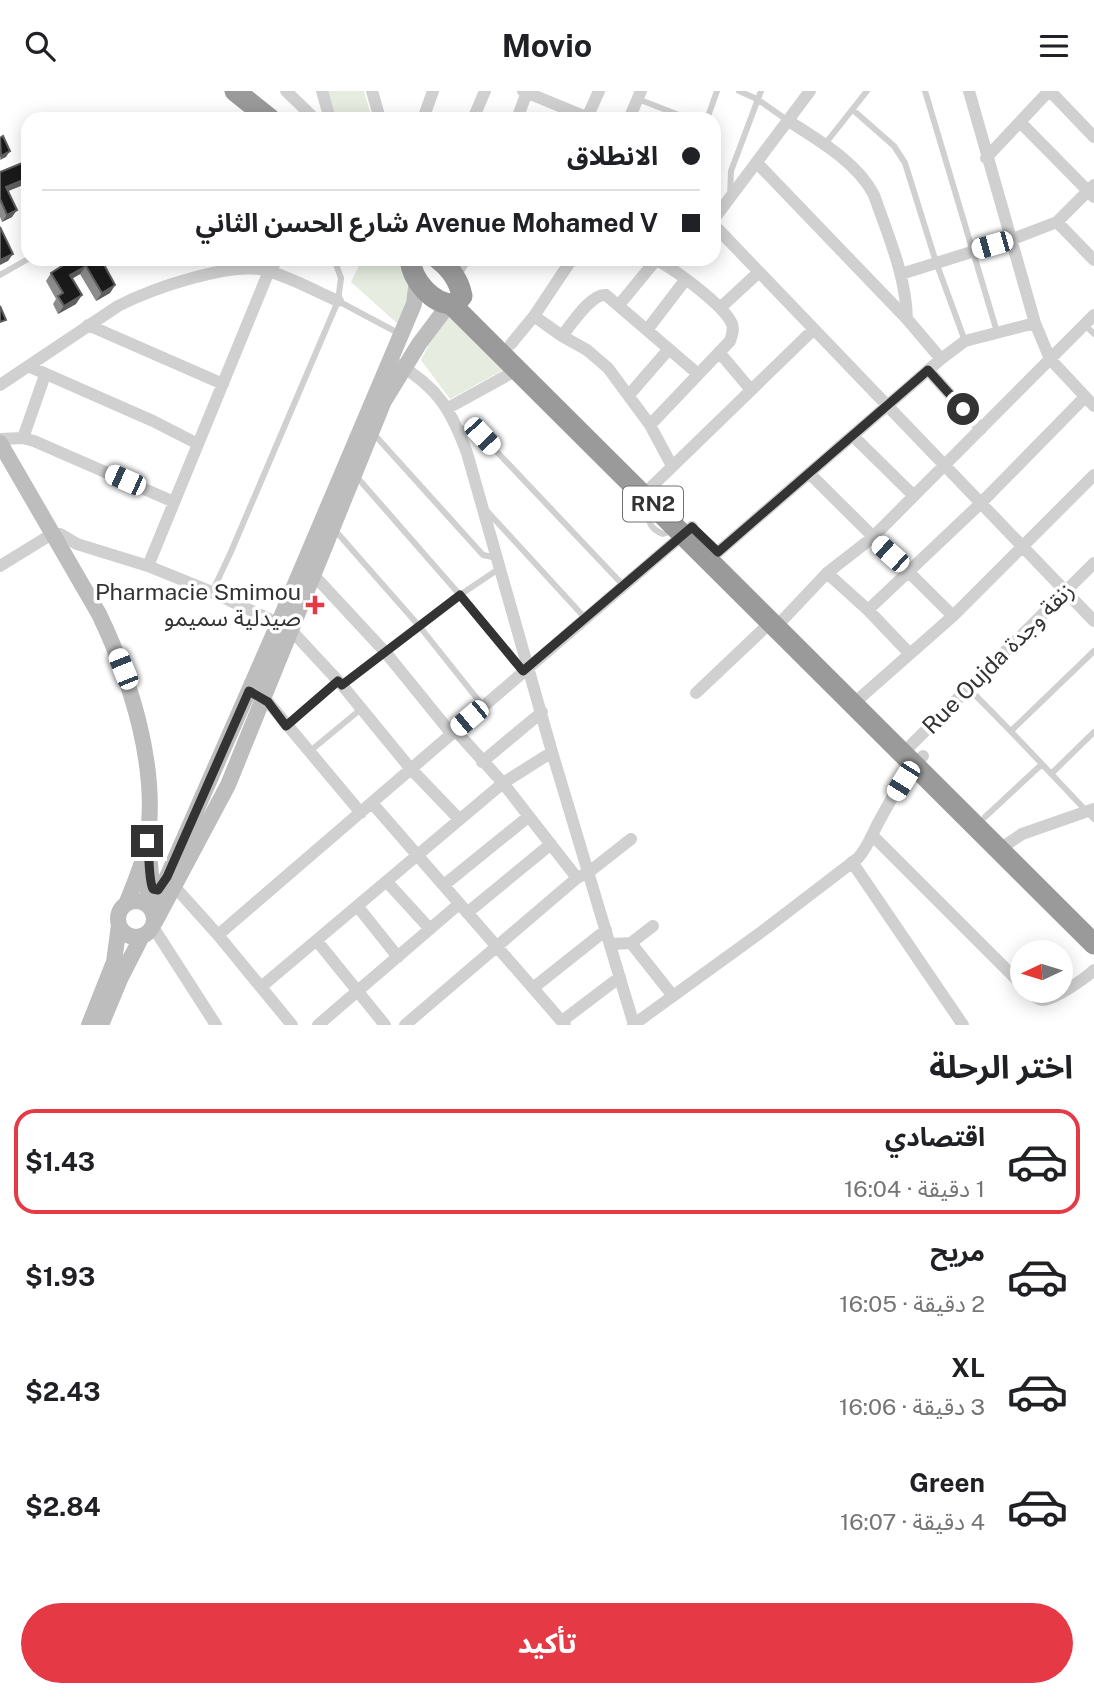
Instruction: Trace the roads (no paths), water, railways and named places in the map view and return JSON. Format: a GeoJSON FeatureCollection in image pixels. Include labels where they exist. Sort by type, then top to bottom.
{"type":"FeatureCollection","features":[{"type":"Feature","properties":{"kind":"highway"},"geometry":{"type":"LineString","coordinates":[[235,91],[262,112]]}},
{"type":"Feature","properties":{"kind":"highway"},"geometry":{"type":"LineString","coordinates":[[257,91],[281,112]]}},
{"type":"Feature","properties":{"kind":"highway","name":"RN2"},"geometry":{"type":"LineString","coordinates":[[449,266],[454,302],[517,370],[648,494]]}},
{"type":"Feature","properties":{"kind":"highway","name":"RN2"},"geometry":{"type":"LineString","coordinates":[[411,267],[434,297],[454,302],[511,344],[684,531],[1005,845],[1094,927]]}},
{"type":"Feature","properties":{"kind":"highway","name":"RN2"},"geometry":{"type":"LineString","coordinates":[[684,531],[718,552],[777,622]]}},
{"type":"Feature","properties":{"kind":"highway","name":"RN2"},"geometry":{"type":"LineString","coordinates":[[913,754],[985,817],[1005,845],[1094,944]]}},
{"type":"Feature","properties":{"kind":"street"},"geometry":{"type":"LineString","coordinates":[[286,91],[308,112]]}},
{"type":"Feature","properties":{"kind":"street"},"geometry":{"type":"LineString","coordinates":[[321,91],[328,112]]}},
{"type":"Feature","properties":{"kind":"street"},"geometry":{"type":"LineString","coordinates":[[372,91],[378,112]]}},
{"type":"Feature","properties":{"kind":"street"},"geometry":{"type":"LineString","coordinates":[[426,112],[433,91]]}},
{"type":"Feature","properties":{"kind":"street"},"geometry":{"type":"LineString","coordinates":[[476,112],[485,91]]}},
{"type":"Feature","properties":{"kind":"street"},"geometry":{"type":"LineString","coordinates":[[591,112],[599,91]]}},
{"type":"Feature","properties":{"kind":"street"},"geometry":{"type":"LineString","coordinates":[[721,210],[810,91]]}},
{"type":"Feature","properties":{"kind":"street"},"geometry":{"type":"LineString","coordinates":[[868,610],[1089,401],[1050,359],[1035,323],[969,91]]}},
{"type":"Feature","properties":{"kind":"street"},"geometry":{"type":"LineString","coordinates":[[986,158],[1050,91],[1094,137]]}},
{"type":"Feature","properties":{"kind":"street"},"geometry":{"type":"LineString","coordinates":[[519,112],[525,92],[574,112]]}},
{"type":"Feature","properties":{"kind":"street"},"geometry":{"type":"LineString","coordinates":[[632,112],[639,95]]}},
{"type":"Feature","properties":{"kind":"street"},"geometry":{"type":"LineString","coordinates":[[788,120],[824,145],[869,184],[901,274],[907,300],[907,319]]}},
{"type":"Feature","properties":{"kind":"street"},"geometry":{"type":"LineString","coordinates":[[901,274],[1010,240],[1057,222],[1092,191],[1020,123]]}},
{"type":"Feature","properties":{"kind":"street"},"geometry":{"type":"LineString","coordinates":[[757,163],[907,319],[941,359]]}},
{"type":"Feature","properties":{"kind":"street"},"geometry":{"type":"LineString","coordinates":[[1057,222],[1094,260]]}},
{"type":"Feature","properties":{"kind":"street"},"geometry":{"type":"LineString","coordinates":[[721,232],[1094,621]]}},
{"type":"Feature","properties":{"kind":"street"},"geometry":{"type":"LineString","coordinates":[[148,566],[273,266]]}},
{"type":"Feature","properties":{"kind":"street"},"geometry":{"type":"LineString","coordinates":[[511,344],[534,316],[567,266]]}},
{"type":"Feature","properties":{"kind":"street"},"geometry":{"type":"LineString","coordinates":[[619,305],[650,266]]}},
{"type":"Feature","properties":{"kind":"street"},"geometry":{"type":"LineString","coordinates":[[650,425],[733,335],[732,323],[720,308],[683,276],[667,266]]}},
{"type":"Feature","properties":{"kind":"street"},"geometry":{"type":"LineString","coordinates":[[647,330],[683,276],[684,266]]}},
{"type":"Feature","properties":{"kind":"street"},"geometry":{"type":"LineString","coordinates":[[308,569],[332,527],[348,471],[371,430],[396,364],[400,334],[416,299],[411,267]]}},
{"type":"Feature","properties":{"kind":"street"},"geometry":{"type":"LineString","coordinates":[[0,385],[88,325],[134,298],[219,271],[243,268],[269,271],[338,301]]}},
{"type":"Feature","properties":{"kind":"street"},"geometry":{"type":"LineString","coordinates":[[720,308],[759,272]]}},
{"type":"Feature","properties":{"kind":"street"},"geometry":{"type":"LineString","coordinates":[[562,336],[597,295],[606,295],[698,374]]}},
{"type":"Feature","properties":{"kind":"street"},"geometry":{"type":"LineString","coordinates":[[147,904],[228,785],[256,695],[348,471],[396,364],[419,344],[454,302]]}},
{"type":"Feature","properties":{"kind":"street"},"geometry":{"type":"LineString","coordinates":[[534,316],[587,350],[608,368],[650,425],[672,466]]}},
{"type":"Feature","properties":{"kind":"street"},"geometry":{"type":"LineString","coordinates":[[718,552],[965,341],[1035,323]]}},
{"type":"Feature","properties":{"kind":"street"},"geometry":{"type":"LineString","coordinates":[[88,325],[223,384]]}},
{"type":"Feature","properties":{"kind":"street"},"geometry":{"type":"LineString","coordinates":[[696,693],[777,622],[827,573],[872,538],[1050,359],[1091,325]]}},
{"type":"Feature","properties":{"kind":"street"},"geometry":{"type":"LineString","coordinates":[[648,494],[672,466],[813,330]]}},
{"type":"Feature","properties":{"kind":"street"},"geometry":{"type":"LineString","coordinates":[[400,334],[419,344]]}},
{"type":"Feature","properties":{"kind":"street"},"geometry":{"type":"LineString","coordinates":[[629,395],[668,350]]}},
{"type":"Feature","properties":{"kind":"street"},"geometry":{"type":"LineString","coordinates":[[719,352],[751,390]]}},
{"type":"Feature","properties":{"kind":"street"},"geometry":{"type":"LineString","coordinates":[[396,364],[429,386],[448,408],[458,428],[499,563],[526,669],[542,712],[634,1025]]}},
{"type":"Feature","properties":{"kind":"street"},"geometry":{"type":"LineString","coordinates":[[29,366],[198,444]]}},
{"type":"Feature","properties":{"kind":"street"},"geometry":{"type":"LineString","coordinates":[[448,408],[517,370]]}},
{"type":"Feature","properties":{"kind":"street"},"geometry":{"type":"LineString","coordinates":[[928,370],[981,429]]}},
{"type":"Feature","properties":{"kind":"street"},"geometry":{"type":"LineString","coordinates":[[23,438],[45,375]]}},
{"type":"Feature","properties":{"kind":"street"},"geometry":{"type":"LineString","coordinates":[[853,436],[914,496]]}},
{"type":"Feature","properties":{"kind":"street"},"geometry":{"type":"LineString","coordinates":[[174,502],[51,447],[23,438],[0,441],[99,614],[123,669],[132,698],[146,768],[147,841],[150,859],[161,887],[218,935],[292,1025]]}},
{"type":"Feature","properties":{"kind":"street"},"geometry":{"type":"LineString","coordinates":[[810,474],[953,616]]}},
{"type":"Feature","properties":{"kind":"street"},"geometry":{"type":"LineString","coordinates":[[858,700],[953,616],[1094,475]]}},
{"type":"Feature","properties":{"kind":"street"},"geometry":{"type":"LineString","coordinates":[[218,935],[624,587],[684,531]]}},
{"type":"Feature","properties":{"kind":"street"},"geometry":{"type":"LineString","coordinates":[[0,566],[52,534],[61,534],[78,544],[148,566],[285,625],[340,683],[411,768],[459,819]]}},
{"type":"Feature","properties":{"kind":"street","name":"Rue Oujda زنقة وجدة"},"geometry":{"type":"LineString","coordinates":[[634,1025],[862,853],[913,754],[969,689],[1094,563]]}},
{"type":"Feature","properties":{"kind":"street"},"geometry":{"type":"LineString","coordinates":[[308,569],[503,783],[577,878]]}},
{"type":"Feature","properties":{"kind":"street"},"geometry":{"type":"LineString","coordinates":[[827,573],[868,610],[910,654]]}},
{"type":"Feature","properties":{"kind":"street"},"geometry":{"type":"LineString","coordinates":[[256,695],[361,813]]}},
{"type":"Feature","properties":{"kind":"street"},"geometry":{"type":"LineString","coordinates":[[482,762],[542,712]]}},
{"type":"Feature","properties":{"kind":"street"},"geometry":{"type":"LineString","coordinates":[[261,988],[503,783],[552,752]]}},
{"type":"Feature","properties":{"kind":"street"},"geometry":{"type":"LineString","coordinates":[[372,803],[563,1023],[621,977]]}},
{"type":"Feature","properties":{"kind":"street"},"geometry":{"type":"LineString","coordinates":[[1005,845],[1028,832],[1092,813]]}},
{"type":"Feature","properties":{"kind":"street"},"geometry":{"type":"LineString","coordinates":[[444,885],[528,817]]}},
{"type":"Feature","properties":{"kind":"street"},"geometry":{"type":"LineString","coordinates":[[872,835],[1010,973]]}},
{"type":"Feature","properties":{"kind":"street"},"geometry":{"type":"LineString","coordinates":[[405,1025],[577,878],[589,872],[631,839]]}},
{"type":"Feature","properties":{"kind":"street"},"geometry":{"type":"LineString","coordinates":[[89,1025],[114,962],[118,916],[136,880],[147,841]]}},
{"type":"Feature","properties":{"kind":"street"},"geometry":{"type":"LineString","coordinates":[[318,1025],[430,929],[551,844]]}},
{"type":"Feature","properties":{"kind":"street"},"geometry":{"type":"LineString","coordinates":[[852,862],[963,1025]]}},
{"type":"Feature","properties":{"kind":"street"},"geometry":{"type":"LineString","coordinates":[[387,882],[430,929]]}},
{"type":"Feature","properties":{"kind":"street"},"geometry":{"type":"LineString","coordinates":[[102,1025],[121,977],[150,928],[161,887]]}},
{"type":"Feature","properties":{"kind":"street"},"geometry":{"type":"LineString","coordinates":[[125,904],[138,901],[147,904],[153,912],[150,928],[216,1025]]}},
{"type":"Feature","properties":{"kind":"street"},"geometry":{"type":"LineString","coordinates":[[358,907],[398,957]]}},
{"type":"Feature","properties":{"kind":"street"},"geometry":{"type":"LineString","coordinates":[[119,925],[129,935],[150,928]]}},
{"type":"Feature","properties":{"kind":"street"},"geometry":{"type":"LineString","coordinates":[[611,944],[631,943],[653,926]]}},
{"type":"Feature","properties":{"kind":"street"},"geometry":{"type":"LineString","coordinates":[[533,988],[606,930]]}},
{"type":"Feature","properties":{"kind":"street"},"geometry":{"type":"LineString","coordinates":[[317,941],[385,1025]]}},
{"type":"Feature","properties":{"kind":"street"},"geometry":{"type":"LineString","coordinates":[[631,943],[673,996]]}},
{"type":"Feature","properties":{"kind":"street"},"geometry":{"type":"LineString","coordinates":[[1073,985],[1094,970]]}},
{"type":"Feature","properties":{"kind":"lane"},"geometry":{"type":"LineString","coordinates":[[710,112],[717,91]]}},
{"type":"Feature","properties":{"kind":"lane"},"geometry":{"type":"LineString","coordinates":[[739,91],[757,99],[788,120]]}},
{"type":"Feature","properties":{"kind":"lane"},"geometry":{"type":"LineString","coordinates":[[730,199],[731,171],[761,91]]}},
{"type":"Feature","properties":{"kind":"lane"},"geometry":{"type":"LineString","coordinates":[[824,145],[867,91]]}},
{"type":"Feature","properties":{"kind":"lane"},"geometry":{"type":"LineString","coordinates":[[925,91],[997,332]]}},
{"type":"Feature","properties":{"kind":"lane"},"geometry":{"type":"LineString","coordinates":[[639,95],[674,112]]}},
{"type":"Feature","properties":{"kind":"lane"},"geometry":{"type":"LineString","coordinates":[[853,110],[894,146],[905,163],[936,262],[965,341]]}},
{"type":"Feature","properties":{"kind":"lane"},"geometry":{"type":"LineString","coordinates":[[0,275],[21,263]]}},
{"type":"Feature","properties":{"kind":"lane"},"geometry":{"type":"LineString","coordinates":[[212,592],[338,301],[341,278],[337,266]]}},
{"type":"Feature","properties":{"kind":"lane"},"geometry":{"type":"LineString","coordinates":[[338,301],[400,334]]}},
{"type":"Feature","properties":{"kind":"lane"},"geometry":{"type":"LineString","coordinates":[[458,428],[472,430],[482,436],[624,587]]}},
{"type":"Feature","properties":{"kind":"lane"},"geometry":{"type":"LineString","coordinates":[[286,726],[340,683],[420,627],[499,563],[483,555],[371,430]]}},
{"type":"Feature","properties":{"kind":"lane"},"geometry":{"type":"LineString","coordinates":[[348,471],[526,669]]}},
{"type":"Feature","properties":{"kind":"lane"},"geometry":{"type":"LineString","coordinates":[[483,507],[586,619]]}},
{"type":"Feature","properties":{"kind":"lane"},"geometry":{"type":"LineString","coordinates":[[332,527],[420,627],[483,706]]}},
{"type":"Feature","properties":{"kind":"lane"},"geometry":{"type":"LineString","coordinates":[[1012,730],[1094,651]]}},
{"type":"Feature","properties":{"kind":"lane"},"geometry":{"type":"LineString","coordinates":[[969,689],[1012,730],[1041,765],[1092,813]]}},
{"type":"Feature","properties":{"kind":"lane"},"geometry":{"type":"LineString","coordinates":[[309,752],[361,709]]}},
{"type":"Feature","properties":{"kind":"lane"},"geometry":{"type":"LineString","coordinates":[[1051,774],[1094,732]]}},
{"type":"Feature","properties":{"kind":"lane"},"geometry":{"type":"LineString","coordinates":[[985,817],[1041,765]]}},
{"type":"Feature","properties":{"kind":"place","name":"Pharmacie Smimou صيدلية سميمو"},"geometry":{"type":"Point","coordinates":[315,605]}}]}
